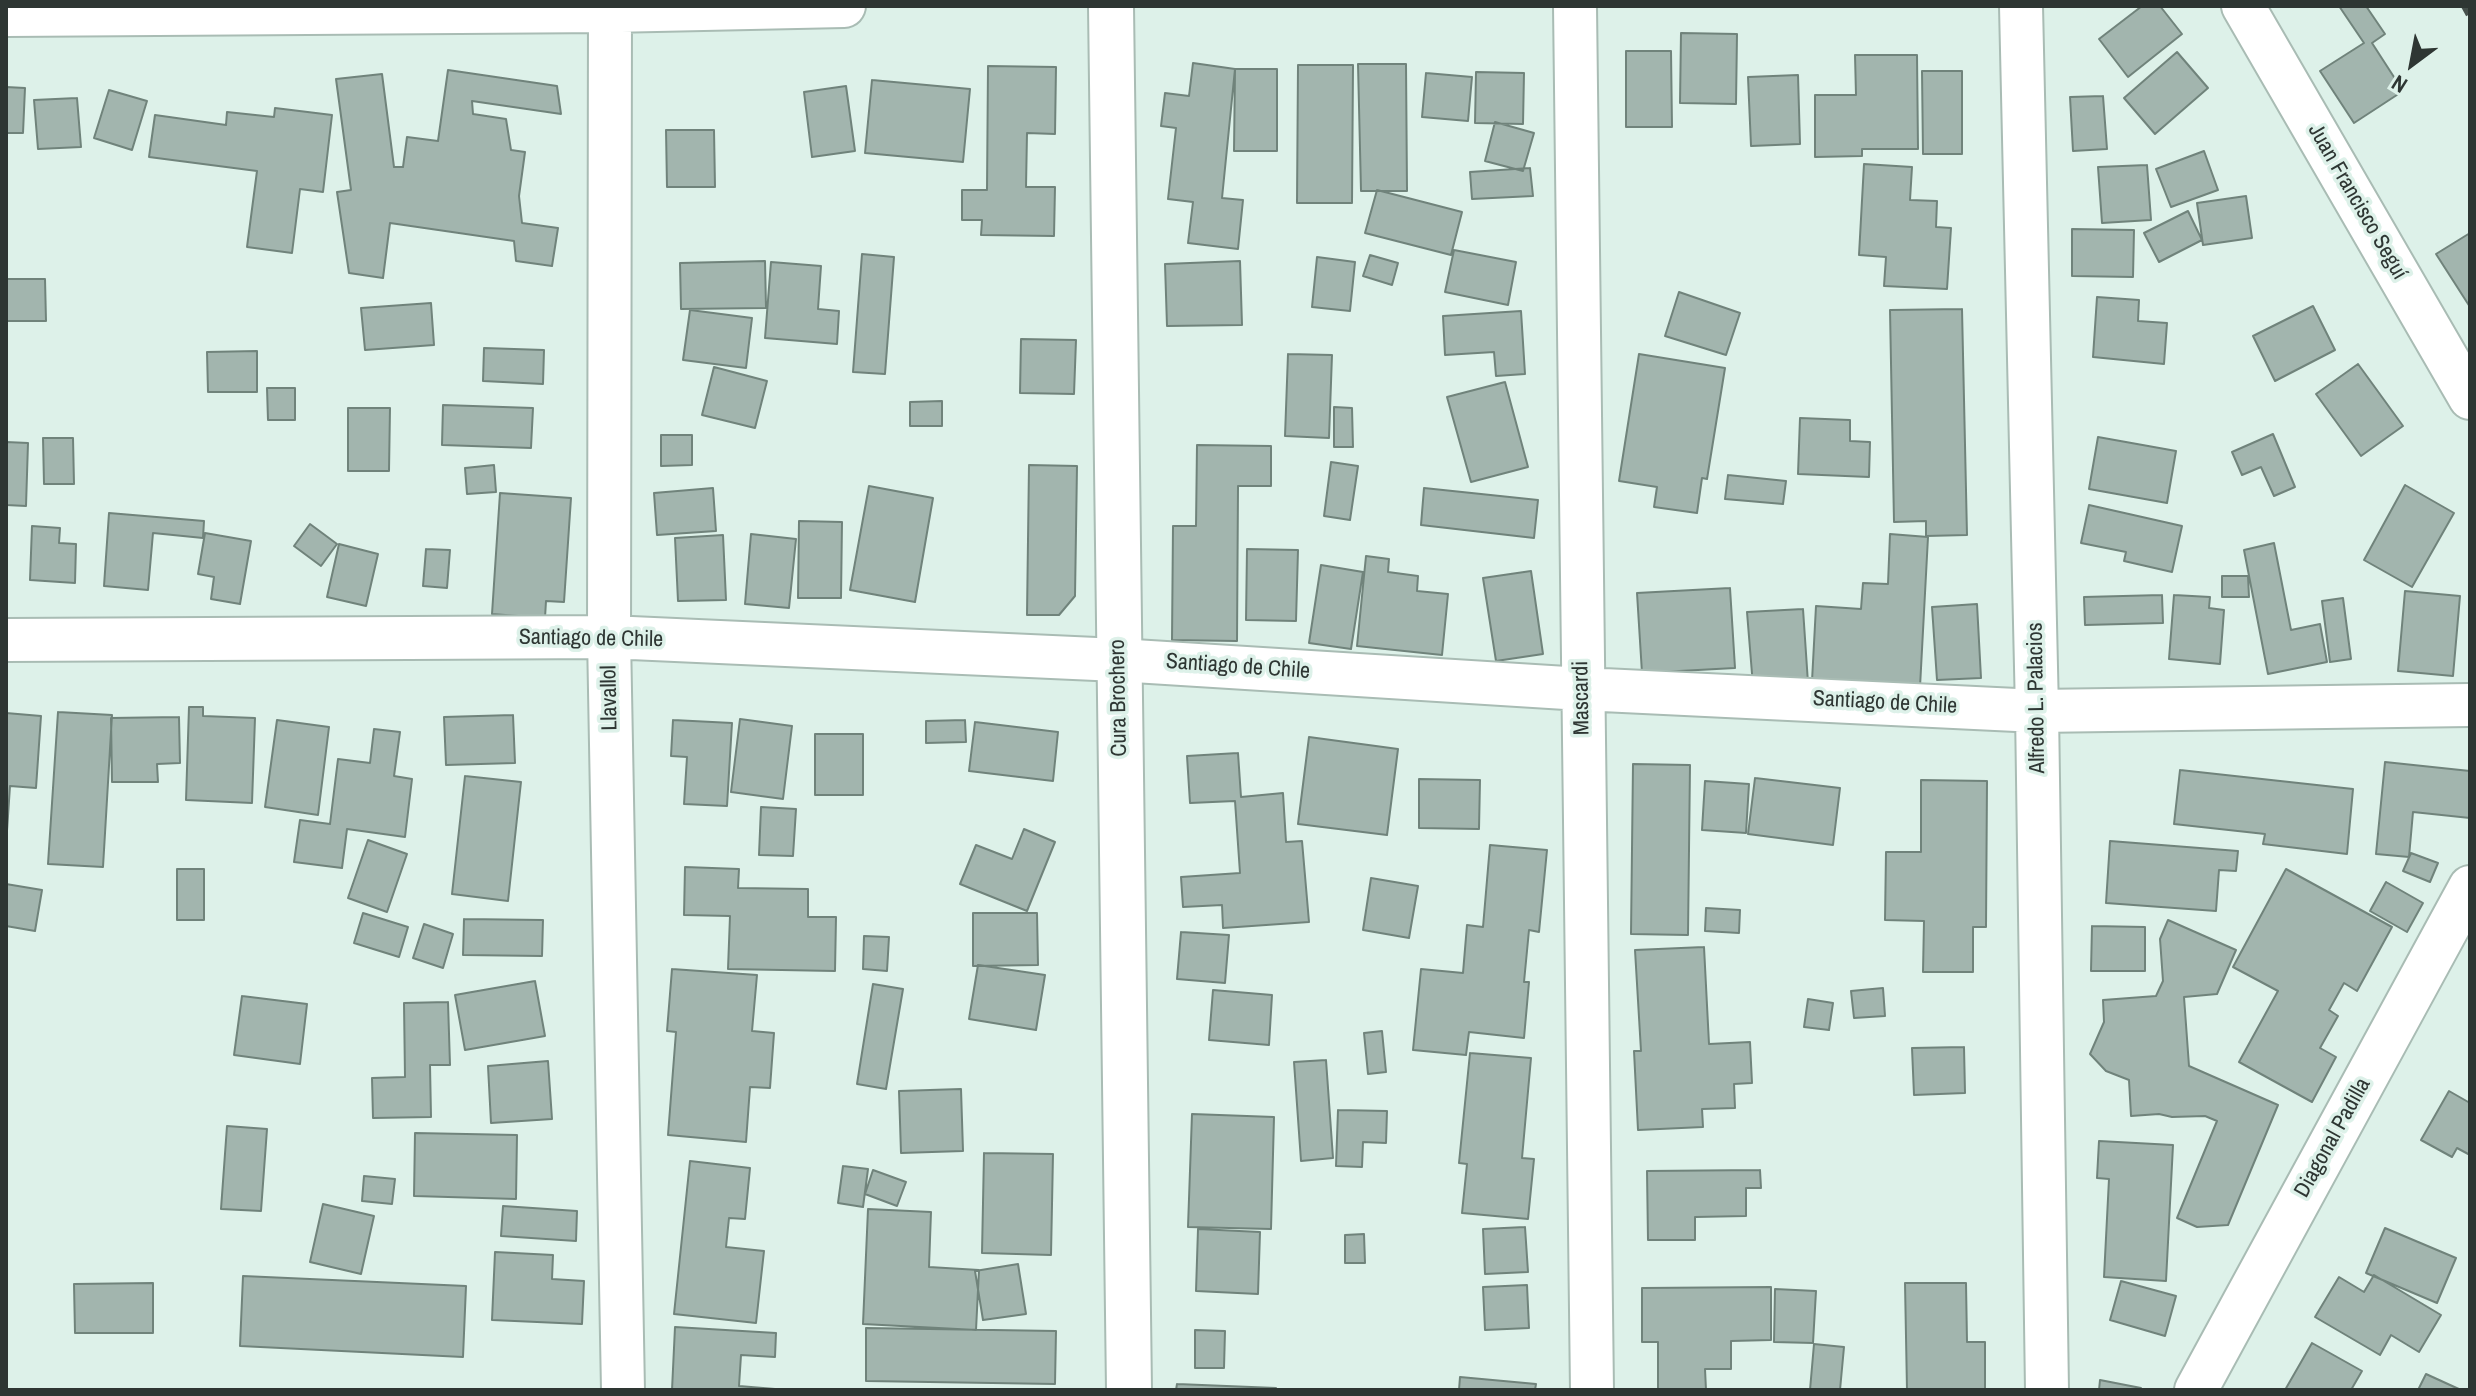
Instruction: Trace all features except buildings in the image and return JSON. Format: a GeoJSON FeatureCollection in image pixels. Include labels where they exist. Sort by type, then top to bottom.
{"type":"FeatureCollection","features":[{"type":"Feature","properties":{"kind":"street"},"geometry":{"type":"LineString","coordinates":[[6,15],[844,6]]}},
{"type":"Feature","properties":{"kind":"street","name":"Cura Brochero"},"geometry":{"type":"LineString","coordinates":[[1111,6],[1129,1390]]}},
{"type":"Feature","properties":{"kind":"street","name":"Mascardi"},"geometry":{"type":"LineString","coordinates":[[1575,6],[1592,1390]]}},
{"type":"Feature","properties":{"kind":"street","name":"Alfredo L. Palacios"},"geometry":{"type":"LineString","coordinates":[[2021,6],[2037,711],[2047,1390]]}},
{"type":"Feature","properties":{"kind":"street","name":"Juan Francisco Seguí"},"geometry":{"type":"LineString","coordinates":[[2243,6],[2470,398]]}},
{"type":"Feature","properties":{"kind":"street","name":"Llavallol"},"geometry":{"type":"LineString","coordinates":[[610,8],[609,637],[623,1390]]}},
{"type":"Feature","properties":{"kind":"street","name":"Santiago de Chile"},"geometry":{"type":"LineString","coordinates":[[6,640],[609,637],[1118,660],[1582,689],[2037,711],[2470,705]]}},
{"type":"Feature","properties":{"kind":"street","name":"Diagonal Padilla"},"geometry":{"type":"LineString","coordinates":[[2196,1390],[2470,887]]}},
{"type":"Feature","properties":{"kind":"railway"},"geometry":{"type":"LineString","coordinates":[[2464,6],[2470,17]]}}]}
